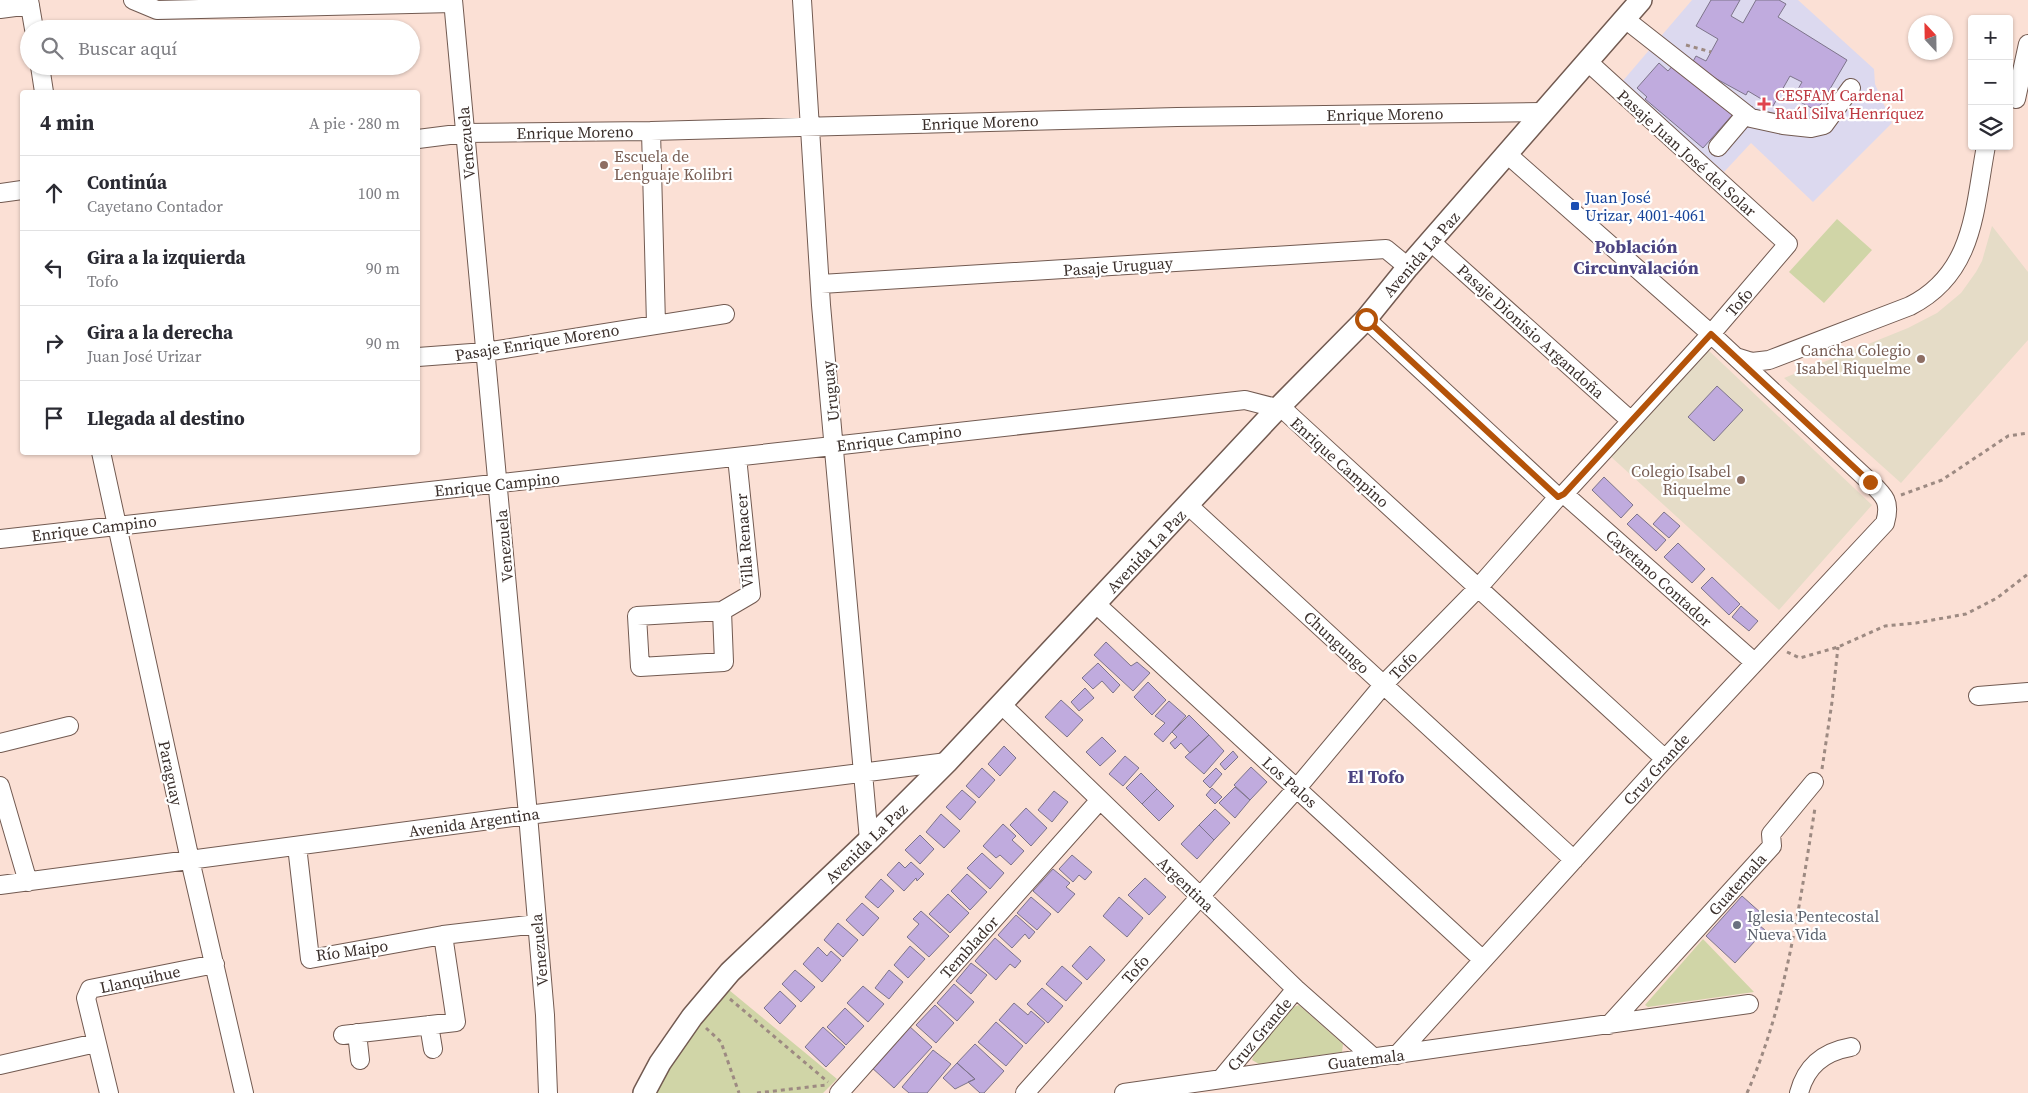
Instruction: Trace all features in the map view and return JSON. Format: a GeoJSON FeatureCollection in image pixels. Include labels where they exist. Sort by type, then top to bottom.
{"type":"FeatureCollection","features":[{"type":"Feature","properties":{"kind":"main road","name":"Avenida La Paz"},"geometry":{"type":"LineString","coordinates":[[644,1093],[676,1040],[717,987],[870,840],[1002,706],[1278,410],[1366,319],[1586,61],[1641,0]]}},
{"type":"Feature","properties":{"kind":"street"},"geometry":{"type":"LineString","coordinates":[[133,0],[157,10],[453,2]]}},
{"type":"Feature","properties":{"kind":"street","name":"Uruguay"},"geometry":{"type":"LineString","coordinates":[[802,0],[821,284],[870,840]]}},
{"type":"Feature","properties":{"kind":"street"},"geometry":{"type":"LineString","coordinates":[[0,9],[30,2],[33,20]]}},
{"type":"Feature","properties":{"kind":"street","name":"Venezuela"},"geometry":{"type":"LineString","coordinates":[[453,2],[528,815],[545,1015],[548,1093]]}},
{"type":"Feature","properties":{"kind":"street"},"geometry":{"type":"LineString","coordinates":[[1625,19],[1751,118],[1783,125],[1812,128],[1824,125],[1850,88]]}},
{"type":"Feature","properties":{"kind":"street"},"geometry":{"type":"LineString","coordinates":[[2018,100],[2028,44]]}},
{"type":"Feature","properties":{"kind":"street","name":"Pasaje Juan José del Solar"},"geometry":{"type":"LineString","coordinates":[[1586,61],[1788,244]]}},
{"type":"Feature","properties":{"kind":"street"},"geometry":{"type":"LineString","coordinates":[[41,75],[44,90]]}},
{"type":"Feature","properties":{"kind":"street","name":"Enrique Moreno"},"geometry":{"type":"LineString","coordinates":[[420,138],[465,133],[651,131],[1177,117],[1543,112]]}},
{"type":"Feature","properties":{"kind":"street"},"geometry":{"type":"LineString","coordinates":[[1718,146],[1746,114]]}},
{"type":"Feature","properties":{"kind":"street"},"geometry":{"type":"LineString","coordinates":[[651,131],[656,324]]}},
{"type":"Feature","properties":{"kind":"street"},"geometry":{"type":"LineString","coordinates":[[1731,354],[1752,362],[1769,360],[1910,306],[1932,293],[1950,276],[1964,253],[1971,228],[1985,150]]}},
{"type":"Feature","properties":{"kind":"street"},"geometry":{"type":"LineString","coordinates":[[1507,154],[1711,334],[1870,482],[1886,500]]}},
{"type":"Feature","properties":{"kind":"street"},"geometry":{"type":"LineString","coordinates":[[0,193],[20,190]]}},
{"type":"Feature","properties":{"kind":"street","name":"Pasaje Dionisio Argandoña"},"geometry":{"type":"LineString","coordinates":[[1431,242],[1630,420]]}},
{"type":"Feature","properties":{"kind":"street","name":"Tofo"},"geometry":{"type":"LineString","coordinates":[[1025,1093],[1297,788],[1384,684],[1478,588],[1561,495],[1711,334],[1788,244]]}},
{"type":"Feature","properties":{"kind":"street","name":"Pasaje Uruguay"},"geometry":{"type":"LineString","coordinates":[[821,284],[1386,249],[1408,268]]}},
{"type":"Feature","properties":{"kind":"street","name":"Pasaje Enrique Moreno"},"geometry":{"type":"LineString","coordinates":[[420,357],[485,352],[724,314]]}},
{"type":"Feature","properties":{"kind":"street","name":"Cayetano Contador"},"geometry":{"type":"LineString","coordinates":[[1366,319],[1561,495],[1754,662]]}},
{"type":"Feature","properties":{"kind":"street","name":"Enrique Campino"},"geometry":{"type":"LineString","coordinates":[[0,539],[1245,400],[1284,410],[1665,759]]}},
{"type":"Feature","properties":{"kind":"street","name":"Paraguay"},"geometry":{"type":"LineString","coordinates":[[102,455],[190,860],[244,1093]]}},
{"type":"Feature","properties":{"kind":"street","name":"Villa Renacer"},"geometry":{"type":"LineString","coordinates":[[722,611],[724,662],[640,667],[637,616],[722,611],[751,594],[737,456]]}},
{"type":"Feature","properties":{"kind":"street","name":"Cruz Grande"},"geometry":{"type":"LineString","coordinates":[[1397,1055],[1665,759],[1885,523],[1889,511],[1886,500]]}},
{"type":"Feature","properties":{"kind":"street","name":"Chungungo"},"geometry":{"type":"LineString","coordinates":[[1189,506],[1574,860]]}},
{"type":"Feature","properties":{"kind":"street","name":"Los Palos"},"geometry":{"type":"LineString","coordinates":[[1096,604],[1483,960]]}},
{"type":"Feature","properties":{"kind":"street"},"geometry":{"type":"LineString","coordinates":[[1978,696],[2028,692]]}},
{"type":"Feature","properties":{"kind":"street","name":"Argentina"},"geometry":{"type":"LineString","coordinates":[[1002,706],[1296,989],[1374,1058]]}},
{"type":"Feature","properties":{"kind":"street"},"geometry":{"type":"LineString","coordinates":[[0,743],[69,726]]}},
{"type":"Feature","properties":{"kind":"street","name":"Avenida Argentina"},"geometry":{"type":"LineString","coordinates":[[0,885],[947,762]]}},
{"type":"Feature","properties":{"kind":"street","name":"Guatemala"},"geometry":{"type":"LineString","coordinates":[[1609,1025],[1772,846],[1771,834],[1817,780]]}},
{"type":"Feature","properties":{"kind":"street"},"geometry":{"type":"LineString","coordinates":[[0,786],[28,882]]}},
{"type":"Feature","properties":{"kind":"street","name":"Temblador"},"geometry":{"type":"LineString","coordinates":[[832,1089],[1099,801]]}},
{"type":"Feature","properties":{"kind":"street","name":"Río Maipo"},"geometry":{"type":"LineString","coordinates":[[297,846],[310,959],[443,935],[537,924]]}},
{"type":"Feature","properties":{"kind":"street"},"geometry":{"type":"LineString","coordinates":[[360,1060],[350,1034],[456,1022],[443,935]]}},
{"type":"Feature","properties":{"kind":"street","name":"Llanquihue"},"geometry":{"type":"LineString","coordinates":[[109,1093],[86,998],[90,989],[215,964]]}},
{"type":"Feature","properties":{"kind":"street","name":"Cruz Grande"},"geometry":{"type":"LineString","coordinates":[[1221,1079],[1296,989]]}},
{"type":"Feature","properties":{"kind":"street","name":"Guatemala"},"geometry":{"type":"LineString","coordinates":[[1124,1093],[1750,1004]]}},
{"type":"Feature","properties":{"kind":"street"},"geometry":{"type":"LineString","coordinates":[[429,1025],[433,1050]]}},
{"type":"Feature","properties":{"kind":"street"},"geometry":{"type":"LineString","coordinates":[[0,1065],[96,1043]]}},
{"type":"Feature","properties":{"kind":"street"},"geometry":{"type":"LineString","coordinates":[[1799,1093],[1806,1073],[1820,1058],[1838,1049],[1851,1047]]}},
{"type":"Feature","properties":{"kind":"path"},"geometry":{"type":"LineString","coordinates":[[1886,500],[1942,480],[2008,436],[2028,433]]}},
{"type":"Feature","properties":{"kind":"path"},"geometry":{"type":"LineString","coordinates":[[1771,644],[1800,658],[1838,646],[1885,626],[1916,623],[1966,614],[1998,598],[2028,574]]}},
{"type":"Feature","properties":{"kind":"path"},"geometry":{"type":"LineString","coordinates":[[1817,780],[1832,702],[1838,646]]}},
{"type":"Feature","properties":{"kind":"path"},"geometry":{"type":"LineString","coordinates":[[1747,1093],[1759,1068],[1794,941],[1816,807]]}},
{"type":"Feature","properties":{"kind":"path"},"geometry":{"type":"LineString","coordinates":[[728,997],[832,1089]]}},
{"type":"Feature","properties":{"kind":"path"},"geometry":{"type":"LineString","coordinates":[[700,1023],[721,1042],[739,1093]]}},
{"type":"Feature","properties":{"kind":"path"},"geometry":{"type":"LineString","coordinates":[[757,1093],[832,1089]]}},
{"type":"Feature","properties":{"kind":"shaded area","name":"CESFAM Cardenal Raúl Silva Henríquez"},"geometry":{"type":"Polygon","coordinates":[[[1692,0],[1798,0],[1874,69],[1875,84],[1892,123],[1813,202],[1751,143],[1724,172],[1621,83],[1692,0]]]}},
{"type":"Feature","properties":{"kind":"shaded area","name":"Cancha Colegio Isabel Riquelme"},"geometry":{"type":"Polygon","coordinates":[[[1992,226],[2028,272],[2028,340],[1901,483],[1784,378],[1908,328],[1937,313],[1961,293],[1976,272],[1982,261],[1992,226]]]}},
{"type":"Feature","properties":{"kind":"shaded area","name":"Colegio Isabel Riquelme"},"geometry":{"type":"Polygon","coordinates":[[[1706,348],[1872,505],[1779,610],[1609,455],[1706,348]]]}},
{"type":"Feature","properties":{"kind":"green space"},"geometry":{"type":"Polygon","coordinates":[[[1837,219],[1872,250],[1824,303],[1789,272],[1837,219]]]}},
{"type":"Feature","properties":{"kind":"green space"},"geometry":{"type":"Polygon","coordinates":[[[1703,939],[1754,992],[1648,1007],[1645,1005],[1703,939]]]}},
{"type":"Feature","properties":{"kind":"green space"},"geometry":{"type":"Polygon","coordinates":[[[729,990],[837,1079],[823,1093],[655,1093],[698,1018],[729,990]]]}},
{"type":"Feature","properties":{"kind":"green space"},"geometry":{"type":"Polygon","coordinates":[[[1299,1005],[1343,1044],[1342,1052],[1259,1064],[1252,1060],[1255,1052],[1291,1008],[1299,1005]]]}},
{"type":"Feature","properties":{"kind":"building"},"geometry":{"type":"Polygon","coordinates":[[[1711,0],[1740,0],[1731,16],[1743,23],[1756,0],[1779,0],[1786,4],[1778,17],[1847,60],[1817,111],[1793,98],[1802,82],[1790,76],[1773,106],[1748,91],[1746,95],[1691,65],[1696,56],[1706,61],[1718,39],[1696,26],[1711,0]]]}},
{"type":"Feature","properties":{"kind":"building"},"geometry":{"type":"Polygon","coordinates":[[[1659,63],[1668,71],[1675,63],[1734,113],[1703,148],[1645,99],[1647,97],[1637,88],[1659,63]]]}},
{"type":"Feature","properties":{"kind":"building"},"geometry":{"type":"Polygon","coordinates":[[[1717,386],[1743,410],[1714,441],[1688,417],[1717,386]]]}},
{"type":"Feature","properties":{"kind":"building"},"geometry":{"type":"Polygon","coordinates":[[[1604,477],[1633,505],[1621,518],[1592,490],[1604,477]]]}},
{"type":"Feature","properties":{"kind":"building"},"geometry":{"type":"Polygon","coordinates":[[[1664,512],[1680,526],[1669,538],[1653,524],[1664,512]]]}},
{"type":"Feature","properties":{"kind":"building"},"geometry":{"type":"Polygon","coordinates":[[[1637,514],[1666,540],[1656,551],[1627,524],[1637,514]]]}},
{"type":"Feature","properties":{"kind":"building"},"geometry":{"type":"Polygon","coordinates":[[[1678,543],[1705,569],[1692,583],[1664,557],[1678,543]]]}},
{"type":"Feature","properties":{"kind":"building"},"geometry":{"type":"Polygon","coordinates":[[[1712,577],[1740,604],[1729,615],[1701,588],[1712,577]]]}},
{"type":"Feature","properties":{"kind":"building"},"geometry":{"type":"Polygon","coordinates":[[[1741,606],[1758,621],[1749,631],[1732,617],[1741,606]]]}},
{"type":"Feature","properties":{"kind":"building"},"geometry":{"type":"Polygon","coordinates":[[[1106,642],[1131,666],[1137,662],[1150,673],[1133,691],[1094,655],[1106,642]]]}},
{"type":"Feature","properties":{"kind":"building"},"geometry":{"type":"Polygon","coordinates":[[[1098,663],[1120,685],[1113,693],[1102,681],[1093,689],[1082,678],[1098,663]]]}},
{"type":"Feature","properties":{"kind":"building"},"geometry":{"type":"Polygon","coordinates":[[[1148,682],[1166,700],[1152,715],[1134,697],[1148,682]]]}},
{"type":"Feature","properties":{"kind":"building"},"geometry":{"type":"Polygon","coordinates":[[[1085,688],[1094,698],[1079,711],[1071,702],[1085,688]]]}},
{"type":"Feature","properties":{"kind":"building"},"geometry":{"type":"Polygon","coordinates":[[[1061,700],[1083,720],[1067,737],[1045,717],[1061,700]]]}},
{"type":"Feature","properties":{"kind":"building"},"geometry":{"type":"Polygon","coordinates":[[[1169,701],[1186,716],[1163,742],[1154,734],[1165,723],[1155,716],[1169,701]]]}},
{"type":"Feature","properties":{"kind":"building"},"geometry":{"type":"Polygon","coordinates":[[[1189,715],[1209,735],[1190,753],[1181,743],[1175,749],[1170,743],[1177,737],[1172,732],[1189,715]]]}},
{"type":"Feature","properties":{"kind":"building"},"geometry":{"type":"Polygon","coordinates":[[[1209,735],[1224,751],[1204,774],[1185,757],[1209,735]]]}},
{"type":"Feature","properties":{"kind":"building"},"geometry":{"type":"Polygon","coordinates":[[[1102,737],[1116,751],[1100,766],[1086,752],[1102,737]]]}},
{"type":"Feature","properties":{"kind":"building"},"geometry":{"type":"Polygon","coordinates":[[[1004,746],[1016,758],[1000,776],[988,764],[1004,746]]]}},
{"type":"Feature","properties":{"kind":"building"},"geometry":{"type":"Polygon","coordinates":[[[1233,751],[1238,757],[1225,770],[1220,764],[1233,751]]]}},
{"type":"Feature","properties":{"kind":"building"},"geometry":{"type":"Polygon","coordinates":[[[1125,756],[1139,768],[1123,786],[1109,774],[1125,756]]]}},
{"type":"Feature","properties":{"kind":"building"},"geometry":{"type":"Polygon","coordinates":[[[1251,767],[1267,782],[1250,800],[1234,785],[1251,767]]]}},
{"type":"Feature","properties":{"kind":"building"},"geometry":{"type":"Polygon","coordinates":[[[982,768],[995,780],[979,798],[966,786],[982,768]]]}},
{"type":"Feature","properties":{"kind":"building"},"geometry":{"type":"Polygon","coordinates":[[[1216,768],[1222,774],[1210,788],[1203,781],[1216,768]]]}},
{"type":"Feature","properties":{"kind":"building"},"geometry":{"type":"Polygon","coordinates":[[[1141,773],[1157,789],[1142,804],[1126,788],[1141,773]]]}},
{"type":"Feature","properties":{"kind":"building"},"geometry":{"type":"Polygon","coordinates":[[[1235,787],[1250,800],[1235,818],[1219,803],[1235,787]]]}},
{"type":"Feature","properties":{"kind":"building"},"geometry":{"type":"Polygon","coordinates":[[[1212,788],[1222,797],[1215,804],[1206,795],[1212,788]]]}},
{"type":"Feature","properties":{"kind":"building"},"geometry":{"type":"Polygon","coordinates":[[[1157,789],[1174,806],[1159,821],[1142,804],[1157,789]]]}},
{"type":"Feature","properties":{"kind":"building"},"geometry":{"type":"Polygon","coordinates":[[[962,790],[976,802],[960,820],[946,807],[962,790]]]}},
{"type":"Feature","properties":{"kind":"building"},"geometry":{"type":"Polygon","coordinates":[[[1054,791],[1068,802],[1052,822],[1038,810],[1054,791]]]}},
{"type":"Feature","properties":{"kind":"building"},"geometry":{"type":"Polygon","coordinates":[[[1026,808],[1047,828],[1031,846],[1010,825],[1026,808]]]}},
{"type":"Feature","properties":{"kind":"building"},"geometry":{"type":"Polygon","coordinates":[[[1215,809],[1230,823],[1214,840],[1199,825],[1215,809]]]}},
{"type":"Feature","properties":{"kind":"building"},"geometry":{"type":"Polygon","coordinates":[[[941,814],[960,831],[944,848],[926,832],[941,814]]]}},
{"type":"Feature","properties":{"kind":"building"},"geometry":{"type":"Polygon","coordinates":[[[1003,824],[1016,836],[1012,840],[1024,851],[1011,865],[1000,855],[996,858],[983,846],[1003,824]]]}},
{"type":"Feature","properties":{"kind":"building"},"geometry":{"type":"Polygon","coordinates":[[[1199,825],[1214,840],[1197,859],[1181,844],[1199,825]]]}},
{"type":"Feature","properties":{"kind":"building"},"geometry":{"type":"Polygon","coordinates":[[[920,835],[934,849],[920,864],[905,850],[920,835]]]}},
{"type":"Feature","properties":{"kind":"building"},"geometry":{"type":"Polygon","coordinates":[[[982,853],[1004,873],[990,889],[967,868],[982,853]]]}},
{"type":"Feature","properties":{"kind":"building"},"geometry":{"type":"Polygon","coordinates":[[[1072,855],[1092,872],[1085,880],[1079,875],[1073,882],[1059,869],[1072,855]]]}},
{"type":"Feature","properties":{"kind":"building"},"geometry":{"type":"Polygon","coordinates":[[[899,862],[905,868],[911,862],[924,874],[917,881],[916,878],[904,891],[887,875],[899,862]]]}},
{"type":"Feature","properties":{"kind":"building"},"geometry":{"type":"Polygon","coordinates":[[[1053,869],[1070,883],[1066,887],[1075,894],[1058,913],[1033,891],[1053,869]]]}},
{"type":"Feature","properties":{"kind":"building"},"geometry":{"type":"Polygon","coordinates":[[[967,874],[987,892],[970,910],[951,891],[967,874]]]}},
{"type":"Feature","properties":{"kind":"building"},"geometry":{"type":"Polygon","coordinates":[[[1145,878],[1166,897],[1149,915],[1128,895],[1145,878]]]}},
{"type":"Feature","properties":{"kind":"building"},"geometry":{"type":"Polygon","coordinates":[[[881,879],[894,891],[878,908],[865,897],[881,879]]]}},
{"type":"Feature","properties":{"kind":"building"},"geometry":{"type":"Polygon","coordinates":[[[948,894],[969,913],[950,933],[929,914],[948,894]]]}},
{"type":"Feature","properties":{"kind":"building","name":"Iglesia Pentecostal Nueva Vida"},"geometry":{"type":"Polygon","coordinates":[[[1742,896],[1761,913],[1754,921],[1765,930],[1735,963],[1706,936],[1742,896]]]}},
{"type":"Feature","properties":{"kind":"building"},"geometry":{"type":"Polygon","coordinates":[[[1031,897],[1051,914],[1037,930],[1017,913],[1031,897]]]}},
{"type":"Feature","properties":{"kind":"building"},"geometry":{"type":"Polygon","coordinates":[[[1119,897],[1143,918],[1127,937],[1103,916],[1119,897]]]}},
{"type":"Feature","properties":{"kind":"building"},"geometry":{"type":"Polygon","coordinates":[[[862,903],[879,918],[863,936],[846,920],[862,903]]]}},
{"type":"Feature","properties":{"kind":"building"},"geometry":{"type":"Polygon","coordinates":[[[921,911],[949,936],[929,957],[907,937],[919,924],[913,919],[921,911]]]}},
{"type":"Feature","properties":{"kind":"building"},"geometry":{"type":"Polygon","coordinates":[[[1016,915],[1035,932],[1029,939],[1025,934],[1012,948],[998,935],[1016,915]]]}},
{"type":"Feature","properties":{"kind":"building"},"geometry":{"type":"Polygon","coordinates":[[[838,923],[858,940],[843,957],[824,940],[838,923]]]}},
{"type":"Feature","properties":{"kind":"building"},"geometry":{"type":"Polygon","coordinates":[[[995,938],[1021,961],[1015,968],[1010,964],[996,980],[975,961],[995,938]]]}},
{"type":"Feature","properties":{"kind":"building"},"geometry":{"type":"Polygon","coordinates":[[[910,946],[925,959],[908,978],[894,965],[910,946]]]}},
{"type":"Feature","properties":{"kind":"building"},"geometry":{"type":"Polygon","coordinates":[[[1090,946],[1105,960],[1087,980],[1072,966],[1090,946]]]}},
{"type":"Feature","properties":{"kind":"building"},"geometry":{"type":"Polygon","coordinates":[[[818,947],[827,956],[831,951],[841,960],[822,982],[803,964],[818,947]]]}},
{"type":"Feature","properties":{"kind":"building"},"geometry":{"type":"Polygon","coordinates":[[[971,963],[987,975],[971,994],[956,981],[971,963]]]}},
{"type":"Feature","properties":{"kind":"building"},"geometry":{"type":"Polygon","coordinates":[[[1062,966],[1082,983],[1066,1001],[1046,984],[1062,966]]]}},
{"type":"Feature","properties":{"kind":"building"},"geometry":{"type":"Polygon","coordinates":[[[795,970],[815,987],[801,1002],[782,984],[795,970]]]}},
{"type":"Feature","properties":{"kind":"building"},"geometry":{"type":"Polygon","coordinates":[[[889,970],[903,982],[889,999],[875,988],[889,970]]]}},
{"type":"Feature","properties":{"kind":"building"},"geometry":{"type":"Polygon","coordinates":[[[954,984],[974,1002],[957,1021],[937,1003],[954,984]]]}},
{"type":"Feature","properties":{"kind":"building"},"geometry":{"type":"Polygon","coordinates":[[[863,986],[884,1004],[868,1022],[847,1003],[863,986]]]}},
{"type":"Feature","properties":{"kind":"building"},"geometry":{"type":"Polygon","coordinates":[[[1042,988],[1063,1006],[1048,1023],[1027,1004],[1042,988]]]}},
{"type":"Feature","properties":{"kind":"building"},"geometry":{"type":"Polygon","coordinates":[[[780,991],[796,1006],[780,1024],[764,1008],[780,991]]]}},
{"type":"Feature","properties":{"kind":"building"},"geometry":{"type":"Polygon","coordinates":[[[1014,1003],[1028,1015],[1031,1011],[1045,1023],[1026,1044],[999,1020],[1014,1003]]]}},
{"type":"Feature","properties":{"kind":"building"},"geometry":{"type":"Polygon","coordinates":[[[935,1005],[954,1023],[936,1043],[916,1025],[935,1005]]]}},
{"type":"Feature","properties":{"kind":"building"},"geometry":{"type":"Polygon","coordinates":[[[845,1008],[864,1026],[846,1045],[827,1027],[845,1008]]]}},
{"type":"Feature","properties":{"kind":"building"},"geometry":{"type":"Polygon","coordinates":[[[996,1022],[1023,1046],[1006,1066],[978,1042],[996,1022]]]}},
{"type":"Feature","properties":{"kind":"building"},"geometry":{"type":"Polygon","coordinates":[[[908,1025],[932,1047],[894,1088],[870,1066],[908,1025]]]}},
{"type":"Feature","properties":{"kind":"building"},"geometry":{"type":"Polygon","coordinates":[[[823,1027],[845,1047],[826,1067],[805,1047],[823,1027]]]}},
{"type":"Feature","properties":{"kind":"building"},"geometry":{"type":"Polygon","coordinates":[[[975,1044],[1004,1071],[984,1093],[980,1093],[968,1082],[975,1079],[957,1063],[975,1044]]]}},
{"type":"Feature","properties":{"kind":"building"},"geometry":{"type":"Polygon","coordinates":[[[933,1050],[951,1064],[927,1093],[909,1093],[902,1087],[933,1050]]]}},
{"type":"Feature","properties":{"kind":"building"},"geometry":{"type":"Polygon","coordinates":[[[957,1063],[975,1079],[955,1089],[943,1078],[957,1063]]]}},
{"type":"Feature","properties":{"kind":"place","name":"CESFAM Cardenal Raúl Silva Henríquez"},"geometry":{"type":"Point","coordinates":[1764,104]}},
{"type":"Feature","properties":{"kind":"place","name":"Escuela de Lenguaje Kolibri"},"geometry":{"type":"Point","coordinates":[604,165]}},
{"type":"Feature","properties":{"kind":"place","name":"Juan José Urizar, 4001-4061"},"geometry":{"type":"Point","coordinates":[1575,206]}},
{"type":"Feature","properties":{"kind":"place","name":"Cancha Colegio Isabel Riquelme"},"geometry":{"type":"Point","coordinates":[1921,359]}},
{"type":"Feature","properties":{"kind":"place","name":"Colegio Isabel Riquelme"},"geometry":{"type":"Point","coordinates":[1741,480]}},
{"type":"Feature","properties":{"kind":"place","name":"Iglesia Pentecostal Nueva Vida"},"geometry":{"type":"Point","coordinates":[1737,925]}},
{"type":"Feature","properties":{"kind":"district","name":"Población Circunvalación"},"geometry":{"type":"Point","coordinates":[1636,257]}},
{"type":"Feature","properties":{"kind":"district","name":"El Tofo"},"geometry":{"type":"Point","coordinates":[1376,777]}},
{"type":"Feature","properties":{"kind":"route"},"geometry":{"type":"LineString","coordinates":[[1366,319],[1558,497],[1564,494],[1711,334],[1870,482]]}}]}
